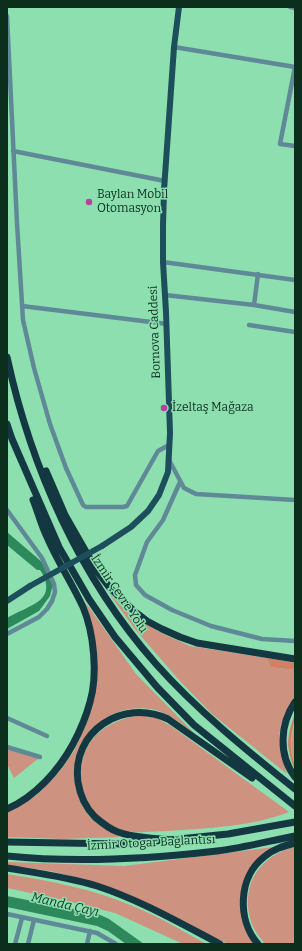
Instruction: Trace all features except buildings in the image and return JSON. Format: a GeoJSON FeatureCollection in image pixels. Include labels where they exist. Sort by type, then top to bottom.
{"type":"FeatureCollection","features":[{"type":"Feature","properties":{"kind":"highway","name":"İzmir Çevre Yolu"},"geometry":{"type":"LineString","coordinates":[[7,357],[26,426],[47,486],[65,528],[92,576],[137,640],[175,684],[202,710],[295,789]]}},
{"type":"Feature","properties":{"kind":"highway"},"geometry":{"type":"LineString","coordinates":[[7,424],[46,536],[83,607],[92,643],[94,674],[91,701],[81,730],[68,754],[52,775],[31,794],[7,809]]}},
{"type":"Feature","properties":{"kind":"highway"},"geometry":{"type":"LineString","coordinates":[[26,426],[66,515],[97,571],[122,601],[147,621],[180,637],[216,646],[295,659]]}},
{"type":"Feature","properties":{"kind":"highway"},"geometry":{"type":"LineString","coordinates":[[12,439],[59,547],[89,599],[115,637],[157,687],[194,725],[295,806]]}},
{"type":"Feature","properties":{"kind":"highway"},"geometry":{"type":"LineString","coordinates":[[295,702],[286,719],[283,748],[291,772],[295,777]]}},
{"type":"Feature","properties":{"kind":"highway"},"geometry":{"type":"LineString","coordinates":[[172,840],[128,835],[118,832],[100,821],[87,807],[82,798],[78,778],[78,767],[83,747],[95,731],[115,717],[128,713],[144,712],[160,715],[295,806]]}},
{"type":"Feature","properties":{"kind":"highway","name":"İzmir Otogar Bağlantısı"},"geometry":{"type":"LineString","coordinates":[[7,842],[122,844],[228,834],[295,822]]}},
{"type":"Feature","properties":{"kind":"highway","name":"İzmir Otogar Bağlantısı"},"geometry":{"type":"LineString","coordinates":[[7,856],[83,859],[134,858],[218,851],[295,836]]}},
{"type":"Feature","properties":{"kind":"highway"},"geometry":{"type":"LineString","coordinates":[[258,944],[252,935],[244,911],[243,897],[248,880],[252,872],[263,858],[280,847],[295,843]]}},
{"type":"Feature","properties":{"kind":"highway"},"geometry":{"type":"LineString","coordinates":[[7,868],[55,876],[97,886],[141,904],[220,944]]}},
{"type":"Feature","properties":{"kind":"main road","name":"Bornova Caddesi"},"geometry":{"type":"LineString","coordinates":[[7,600],[102,546],[131,527],[148,511],[159,495],[168,472],[167,324],[163,262],[165,181],[174,47],[179,7]]}},
{"type":"Feature","properties":{"kind":"street"},"geometry":{"type":"LineString","coordinates":[[290,7],[295,8]]}},
{"type":"Feature","properties":{"kind":"street"},"geometry":{"type":"LineString","coordinates":[[7,16],[23,320],[34,368],[50,424],[66,468],[83,505],[86,507],[127,506],[158,452],[169,445]]}},
{"type":"Feature","properties":{"kind":"street"},"geometry":{"type":"LineString","coordinates":[[174,47],[295,67],[280,144],[295,146]]}},
{"type":"Feature","properties":{"kind":"street"},"geometry":{"type":"LineString","coordinates":[[13,151],[165,181]]}},
{"type":"Feature","properties":{"kind":"street"},"geometry":{"type":"LineString","coordinates":[[163,262],[295,280]]}},
{"type":"Feature","properties":{"kind":"street"},"geometry":{"type":"LineString","coordinates":[[254,305],[258,274]]}},
{"type":"Feature","properties":{"kind":"street"},"geometry":{"type":"LineString","coordinates":[[165,295],[254,305],[295,312]]}},
{"type":"Feature","properties":{"kind":"street"},"geometry":{"type":"LineString","coordinates":[[22,306],[167,324]]}},
{"type":"Feature","properties":{"kind":"street"},"geometry":{"type":"LineString","coordinates":[[249,325],[295,332]]}},
{"type":"Feature","properties":{"kind":"street"},"geometry":{"type":"LineString","coordinates":[[169,460],[184,488],[196,494],[295,500],[295,494]]}},
{"type":"Feature","properties":{"kind":"street"},"geometry":{"type":"LineString","coordinates":[[180,482],[163,520],[147,542],[135,575],[136,585],[145,595],[172,610],[211,626],[262,639],[295,641]]}},
{"type":"Feature","properties":{"kind":"street"},"geometry":{"type":"LineString","coordinates":[[7,510],[42,558],[54,584],[55,592],[47,609],[39,617],[7,634]]}},
{"type":"Feature","properties":{"kind":"street"},"geometry":{"type":"LineString","coordinates":[[7,718],[47,736]]}},
{"type":"Feature","properties":{"kind":"street"},"geometry":{"type":"LineString","coordinates":[[7,747],[40,757]]}},
{"type":"Feature","properties":{"kind":"street"},"geometry":{"type":"LineString","coordinates":[[7,914],[90,931],[102,935],[116,944]]}},
{"type":"Feature","properties":{"kind":"street"},"geometry":{"type":"LineString","coordinates":[[14,944],[22,918]]}},
{"type":"Feature","properties":{"kind":"street"},"geometry":{"type":"LineString","coordinates":[[28,944],[34,920]]}},
{"type":"Feature","properties":{"kind":"street"},"geometry":{"type":"LineString","coordinates":[[87,944],[90,931]]}},
{"type":"Feature","properties":{"kind":"shaded area"},"geometry":{"type":"Polygon","coordinates":[[[7,532],[42,562],[53,584],[50,596],[39,611],[7,629],[7,618],[30,606],[44,596],[46,584],[40,570],[37,570],[7,545],[7,532]]]}},
{"type":"Feature","properties":{"kind":"shaded area"},"geometry":{"type":"Polygon","coordinates":[[[108,592],[127,612],[159,632],[190,646],[267,658],[271,667],[295,670],[295,698],[283,720],[279,735],[280,749],[287,774],[212,714],[179,680],[134,628],[108,592]]]}},
{"type":"Feature","properties":{"kind":"shaded area"},"geometry":{"type":"Polygon","coordinates":[[[86,603],[136,674],[195,734],[171,717],[156,710],[140,708],[124,710],[109,716],[97,726],[79,752],[77,757],[75,781],[78,796],[85,811],[101,826],[120,837],[62,839],[7,837],[7,813],[37,795],[60,771],[74,751],[86,725],[93,702],[96,650],[86,603]]]}},
{"type":"Feature","properties":{"kind":"shaded area"},"geometry":{"type":"Polygon","coordinates":[[[267,658],[295,663],[295,670],[271,667],[267,658]]]}},
{"type":"Feature","properties":{"kind":"shaded area"},"geometry":{"type":"Polygon","coordinates":[[[295,713],[291,749],[295,771],[288,742],[295,713]]]}},
{"type":"Feature","properties":{"kind":"shaded area"},"geometry":{"type":"Polygon","coordinates":[[[134,716],[153,716],[171,726],[289,812],[244,824],[167,831],[128,831],[116,828],[104,821],[94,811],[82,786],[81,772],[83,758],[88,745],[97,734],[114,723],[134,716]]]}},
{"type":"Feature","properties":{"kind":"shaded area"},"geometry":{"type":"Polygon","coordinates":[[[295,723],[295,763],[291,743],[295,723]]]}},
{"type":"Feature","properties":{"kind":"shaded area"},"geometry":{"type":"Polygon","coordinates":[[[7,749],[39,758],[14,778],[7,764],[7,749]]]}},
{"type":"Feature","properties":{"kind":"shaded area"},"geometry":{"type":"Polygon","coordinates":[[[274,847],[261,857],[241,902],[255,944],[228,944],[132,897],[87,880],[50,871],[7,865],[7,862],[124,866],[274,847]]]}},
{"type":"Feature","properties":{"kind":"shaded area"},"geometry":{"type":"Polygon","coordinates":[[[295,847],[295,944],[265,944],[254,929],[250,918],[248,893],[251,882],[256,872],[263,864],[283,851],[295,847]]]}},
{"type":"Feature","properties":{"kind":"shaded area"},"geometry":{"type":"Polygon","coordinates":[[[7,874],[72,886],[104,895],[153,915],[206,944],[183,944],[115,913],[7,888],[7,874]]]}},
{"type":"Feature","properties":{"kind":"shaded area"},"geometry":{"type":"Polygon","coordinates":[[[7,896],[98,914],[109,919],[144,944],[126,944],[108,931],[97,926],[7,907],[7,896]]]}},
{"type":"Feature","properties":{"kind":"place","name":"Baylan Mobil Otomasyon"},"geometry":{"type":"Point","coordinates":[89,202]}},
{"type":"Feature","properties":{"kind":"place","name":"İzeltaş Mağaza"},"geometry":{"type":"Point","coordinates":[164,408]}},
{"type":"Feature","properties":{"kind":"water label","name":"Manda Çayı"},"geometry":{"type":"Point","coordinates":[65,905]}}]}
